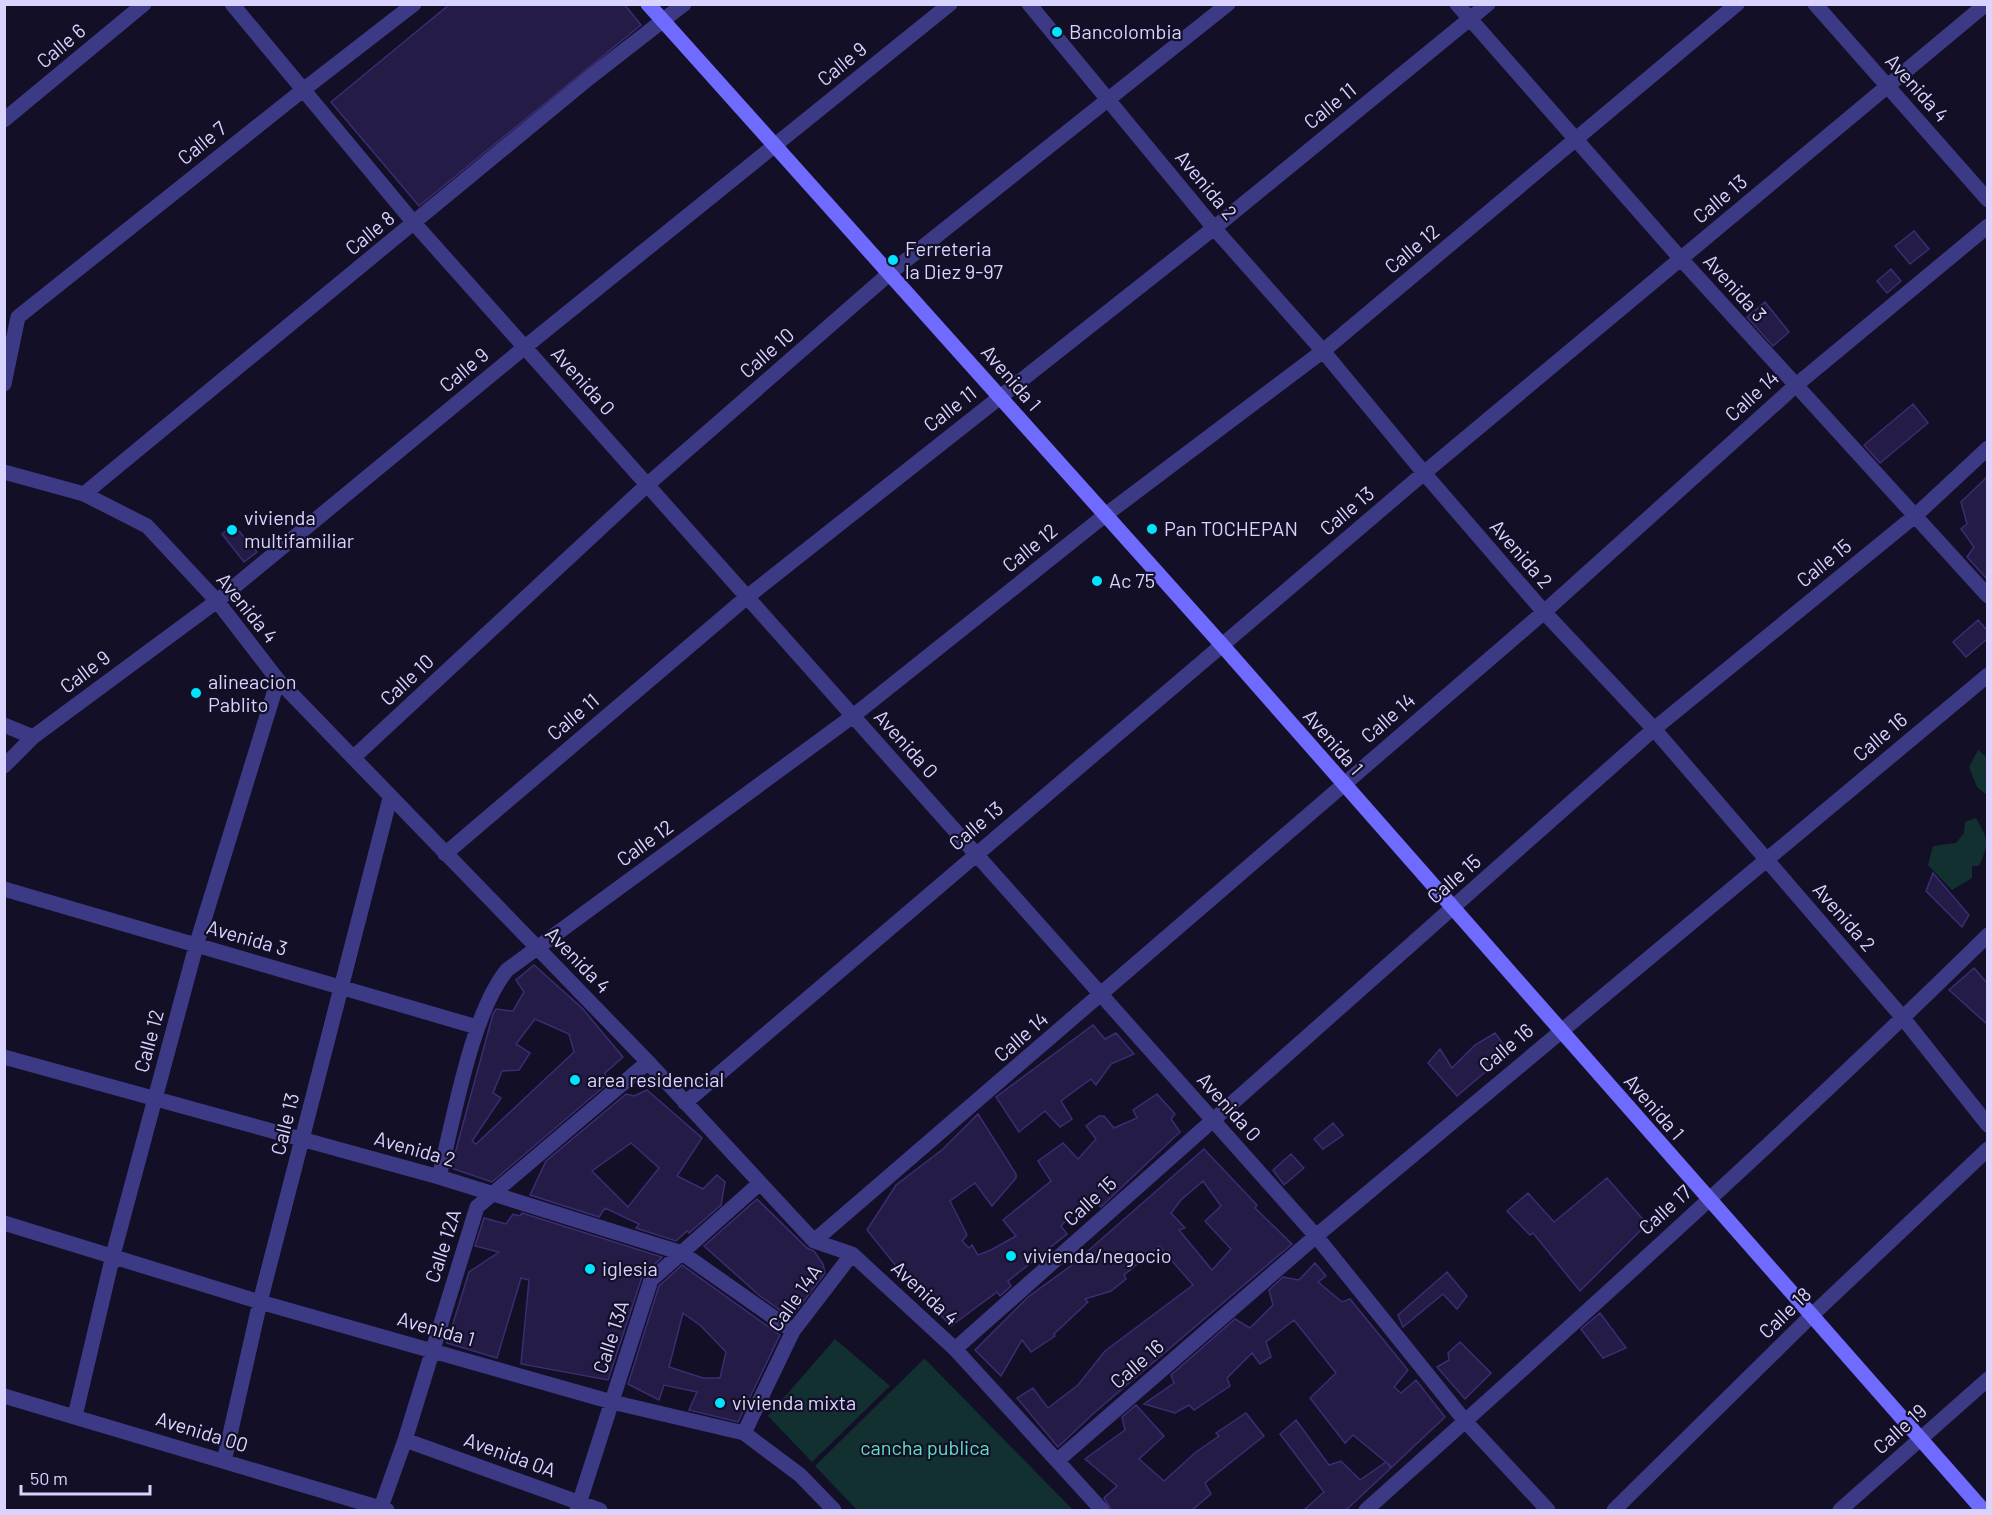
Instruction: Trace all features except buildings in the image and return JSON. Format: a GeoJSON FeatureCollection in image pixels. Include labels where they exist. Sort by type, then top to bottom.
{"type":"FeatureCollection","features":[{"type":"Feature","properties":{"kind":"street","name":"Calle 6"},"geometry":{"type":"LineString","coordinates":[[4,120],[144,4]]}},
{"type":"Feature","properties":{"kind":"street","name":"Avenida 0"},"geometry":{"type":"LineString","coordinates":[[232,4],[414,224],[1316,1236],[1466,1421],[1548,1510]]}},
{"type":"Feature","properties":{"kind":"street","name":"Calle 7"},"geometry":{"type":"LineString","coordinates":[[11,315],[414,4]]}},
{"type":"Feature","properties":{"kind":"street","name":"Avenida 1"},"geometry":{"type":"LineString","coordinates":[[648,4],[890,273],[1104,516],[1222,645],[1451,909],[1983,1510]]}},
{"type":"Feature","properties":{"kind":"street","name":"Calle 8"},"geometry":{"type":"LineString","coordinates":[[84,494],[589,78],[684,4]]}},
{"type":"Feature","properties":{"kind":"street","name":"Calle 9"},"geometry":{"type":"LineString","coordinates":[[4,766],[33,737],[217,601],[525,347],[950,4]]}},
{"type":"Feature","properties":{"kind":"street","name":"Avenida 2"},"geometry":{"type":"LineString","coordinates":[[1029,4],[1214,228],[1323,351],[1424,474],[1544,612],[1654,729],[1766,858],[1903,1018],[1988,1125]]}},
{"type":"Feature","properties":{"kind":"street","name":"Calle 10"},"geometry":{"type":"LineString","coordinates":[[354,757],[647,485],[890,273],[1228,4]]}},
{"type":"Feature","properties":{"kind":"street","name":"Avenida 3"},"geometry":{"type":"LineString","coordinates":[[1457,4],[1575,141],[1988,596]]}},
{"type":"Feature","properties":{"kind":"street","name":"Calle 11"},"geometry":{"type":"LineString","coordinates":[[445,854],[747,597],[1214,228],[1488,4]]}},
{"type":"Feature","properties":{"kind":"street","name":"Calle 12"},"geometry":{"type":"LineString","coordinates":[[439,1177],[477,1027],[500,978],[507,970],[853,716],[1104,516],[1323,351],[1737,4]]}},
{"type":"Feature","properties":{"kind":"street","name":"Avenida 4"},"geometry":{"type":"LineString","coordinates":[[1815,4],[1988,200]]}},
{"type":"Feature","properties":{"kind":"street","name":"Calle 13"},"geometry":{"type":"LineString","coordinates":[[685,1103],[1424,474],[1986,4]]}},
{"type":"Feature","properties":{"kind":"street","name":"Calle 14"},"geometry":{"type":"LineString","coordinates":[[814,1241],[1544,612],[1795,386],[1988,226]]}},
{"type":"Feature","properties":{"kind":"street"},"geometry":{"type":"LineString","coordinates":[[4,384],[11,315]]}},
{"type":"Feature","properties":{"kind":"street","name":"Calle 15"},"geometry":{"type":"LineString","coordinates":[[955,1349],[1654,729],[1916,515],[1988,448]]}},
{"type":"Feature","properties":{"kind":"street","name":"Avenida 4"},"geometry":{"type":"LineString","coordinates":[[4,472],[84,494],[147,526],[217,601],[278,680],[648,1062],[814,1241],[852,1254],[955,1349],[1102,1510]]}},
{"type":"Feature","properties":{"kind":"street","name":"Calle 16"},"geometry":{"type":"LineString","coordinates":[[1058,1461],[1316,1236],[1988,675]]}},
{"type":"Feature","properties":{"kind":"street","name":"Calle 12"},"geometry":{"type":"LineString","coordinates":[[75,1416],[113,1255],[196,946],[278,680]]}},
{"type":"Feature","properties":{"kind":"street"},"geometry":{"type":"LineString","coordinates":[[4,725],[33,737]]}},
{"type":"Feature","properties":{"kind":"street","name":"Calle 13"},"geometry":{"type":"LineString","coordinates":[[224,1461],[260,1302],[390,798]]}},
{"type":"Feature","properties":{"kind":"street","name":"Avenida 3"},"geometry":{"type":"LineString","coordinates":[[4,889],[477,1027]]}},
{"type":"Feature","properties":{"kind":"street","name":"Calle 17"},"geometry":{"type":"LineString","coordinates":[[1366,1510],[1708,1199],[1903,1018],[1988,935]]}},
{"type":"Feature","properties":{"kind":"street","name":"Avenida 2"},"geometry":{"type":"LineString","coordinates":[[4,1057],[439,1177],[682,1253],[793,1331]]}},
{"type":"Feature","properties":{"kind":"street","name":"Calle 12A"},"geometry":{"type":"LineString","coordinates":[[382,1510],[477,1207],[494,1195],[648,1062]]}},
{"type":"Feature","properties":{"kind":"street","name":"Calle 18"},"geometry":{"type":"LineString","coordinates":[[1614,1510],[1811,1316],[1988,1149]]}},
{"type":"Feature","properties":{"kind":"street","name":"Calle 13A"},"geometry":{"type":"LineString","coordinates":[[578,1507],[651,1280],[760,1183]]}},
{"type":"Feature","properties":{"kind":"street","name":"Avenida 1"},"geometry":{"type":"LineString","coordinates":[[4,1223],[260,1302],[433,1349],[612,1402],[744,1434],[800,1475],[834,1510]]}},
{"type":"Feature","properties":{"kind":"street","name":"Calle 14A"},"geometry":{"type":"LineString","coordinates":[[744,1434],[793,1331],[852,1254]]}},
{"type":"Feature","properties":{"kind":"street","name":"Calle 19"},"geometry":{"type":"LineString","coordinates":[[1840,1510],[1988,1379]]}},
{"type":"Feature","properties":{"kind":"street","name":"Avenida 00"},"geometry":{"type":"LineString","coordinates":[[4,1396],[382,1510]]}},
{"type":"Feature","properties":{"kind":"street","name":"Avenida 0A"},"geometry":{"type":"LineString","coordinates":[[405,1440],[578,1507],[600,1510]]}},
{"type":"Feature","properties":{"kind":"green space"},"geometry":{"type":"Polygon","coordinates":[[[1978,750],[1987,757],[1987,795],[1977,787],[1969,767],[1978,750]]]}},
{"type":"Feature","properties":{"kind":"green space"},"geometry":{"type":"Polygon","coordinates":[[[1976,818],[1985,837],[1985,852],[1979,866],[1972,866],[1972,878],[1952,890],[1928,865],[1933,846],[1956,843],[1964,833],[1965,822],[1976,818]]]}},
{"type":"Feature","properties":{"kind":"green space"},"geometry":{"type":"Polygon","coordinates":[[[835,1339],[890,1386],[812,1462],[768,1416],[835,1339]]]}},
{"type":"Feature","properties":{"kind":"green space","name":"cancha publica"},"geometry":{"type":"Polygon","coordinates":[[[925,1358],[1073,1510],[857,1510],[815,1466],[925,1358]]]}},
{"type":"Feature","properties":{"kind":"place","name":"Bancolombia"},"geometry":{"type":"Point","coordinates":[1057,32]}},
{"type":"Feature","properties":{"kind":"place","name":"Ferreteria la Diez 9-97"},"geometry":{"type":"Point","coordinates":[893,260]}},
{"type":"Feature","properties":{"kind":"place","name":"Pan TOCHEPAN"},"geometry":{"type":"Point","coordinates":[1152,529]}},
{"type":"Feature","properties":{"kind":"place","name":"vivienda multifamiliar"},"geometry":{"type":"Point","coordinates":[232,530]}},
{"type":"Feature","properties":{"kind":"place","name":"Ac 75"},"geometry":{"type":"Point","coordinates":[1097,581]}},
{"type":"Feature","properties":{"kind":"place","name":"alineacion Pablito"},"geometry":{"type":"Point","coordinates":[196,693]}},
{"type":"Feature","properties":{"kind":"place","name":"area residencial"},"geometry":{"type":"Point","coordinates":[575,1080]}},
{"type":"Feature","properties":{"kind":"place","name":"vivienda/negocio"},"geometry":{"type":"Point","coordinates":[1011,1256]}},
{"type":"Feature","properties":{"kind":"place","name":"iglesia"},"geometry":{"type":"Point","coordinates":[590,1269]}},
{"type":"Feature","properties":{"kind":"place","name":"vivienda mixta"},"geometry":{"type":"Point","coordinates":[720,1403]}}]}
